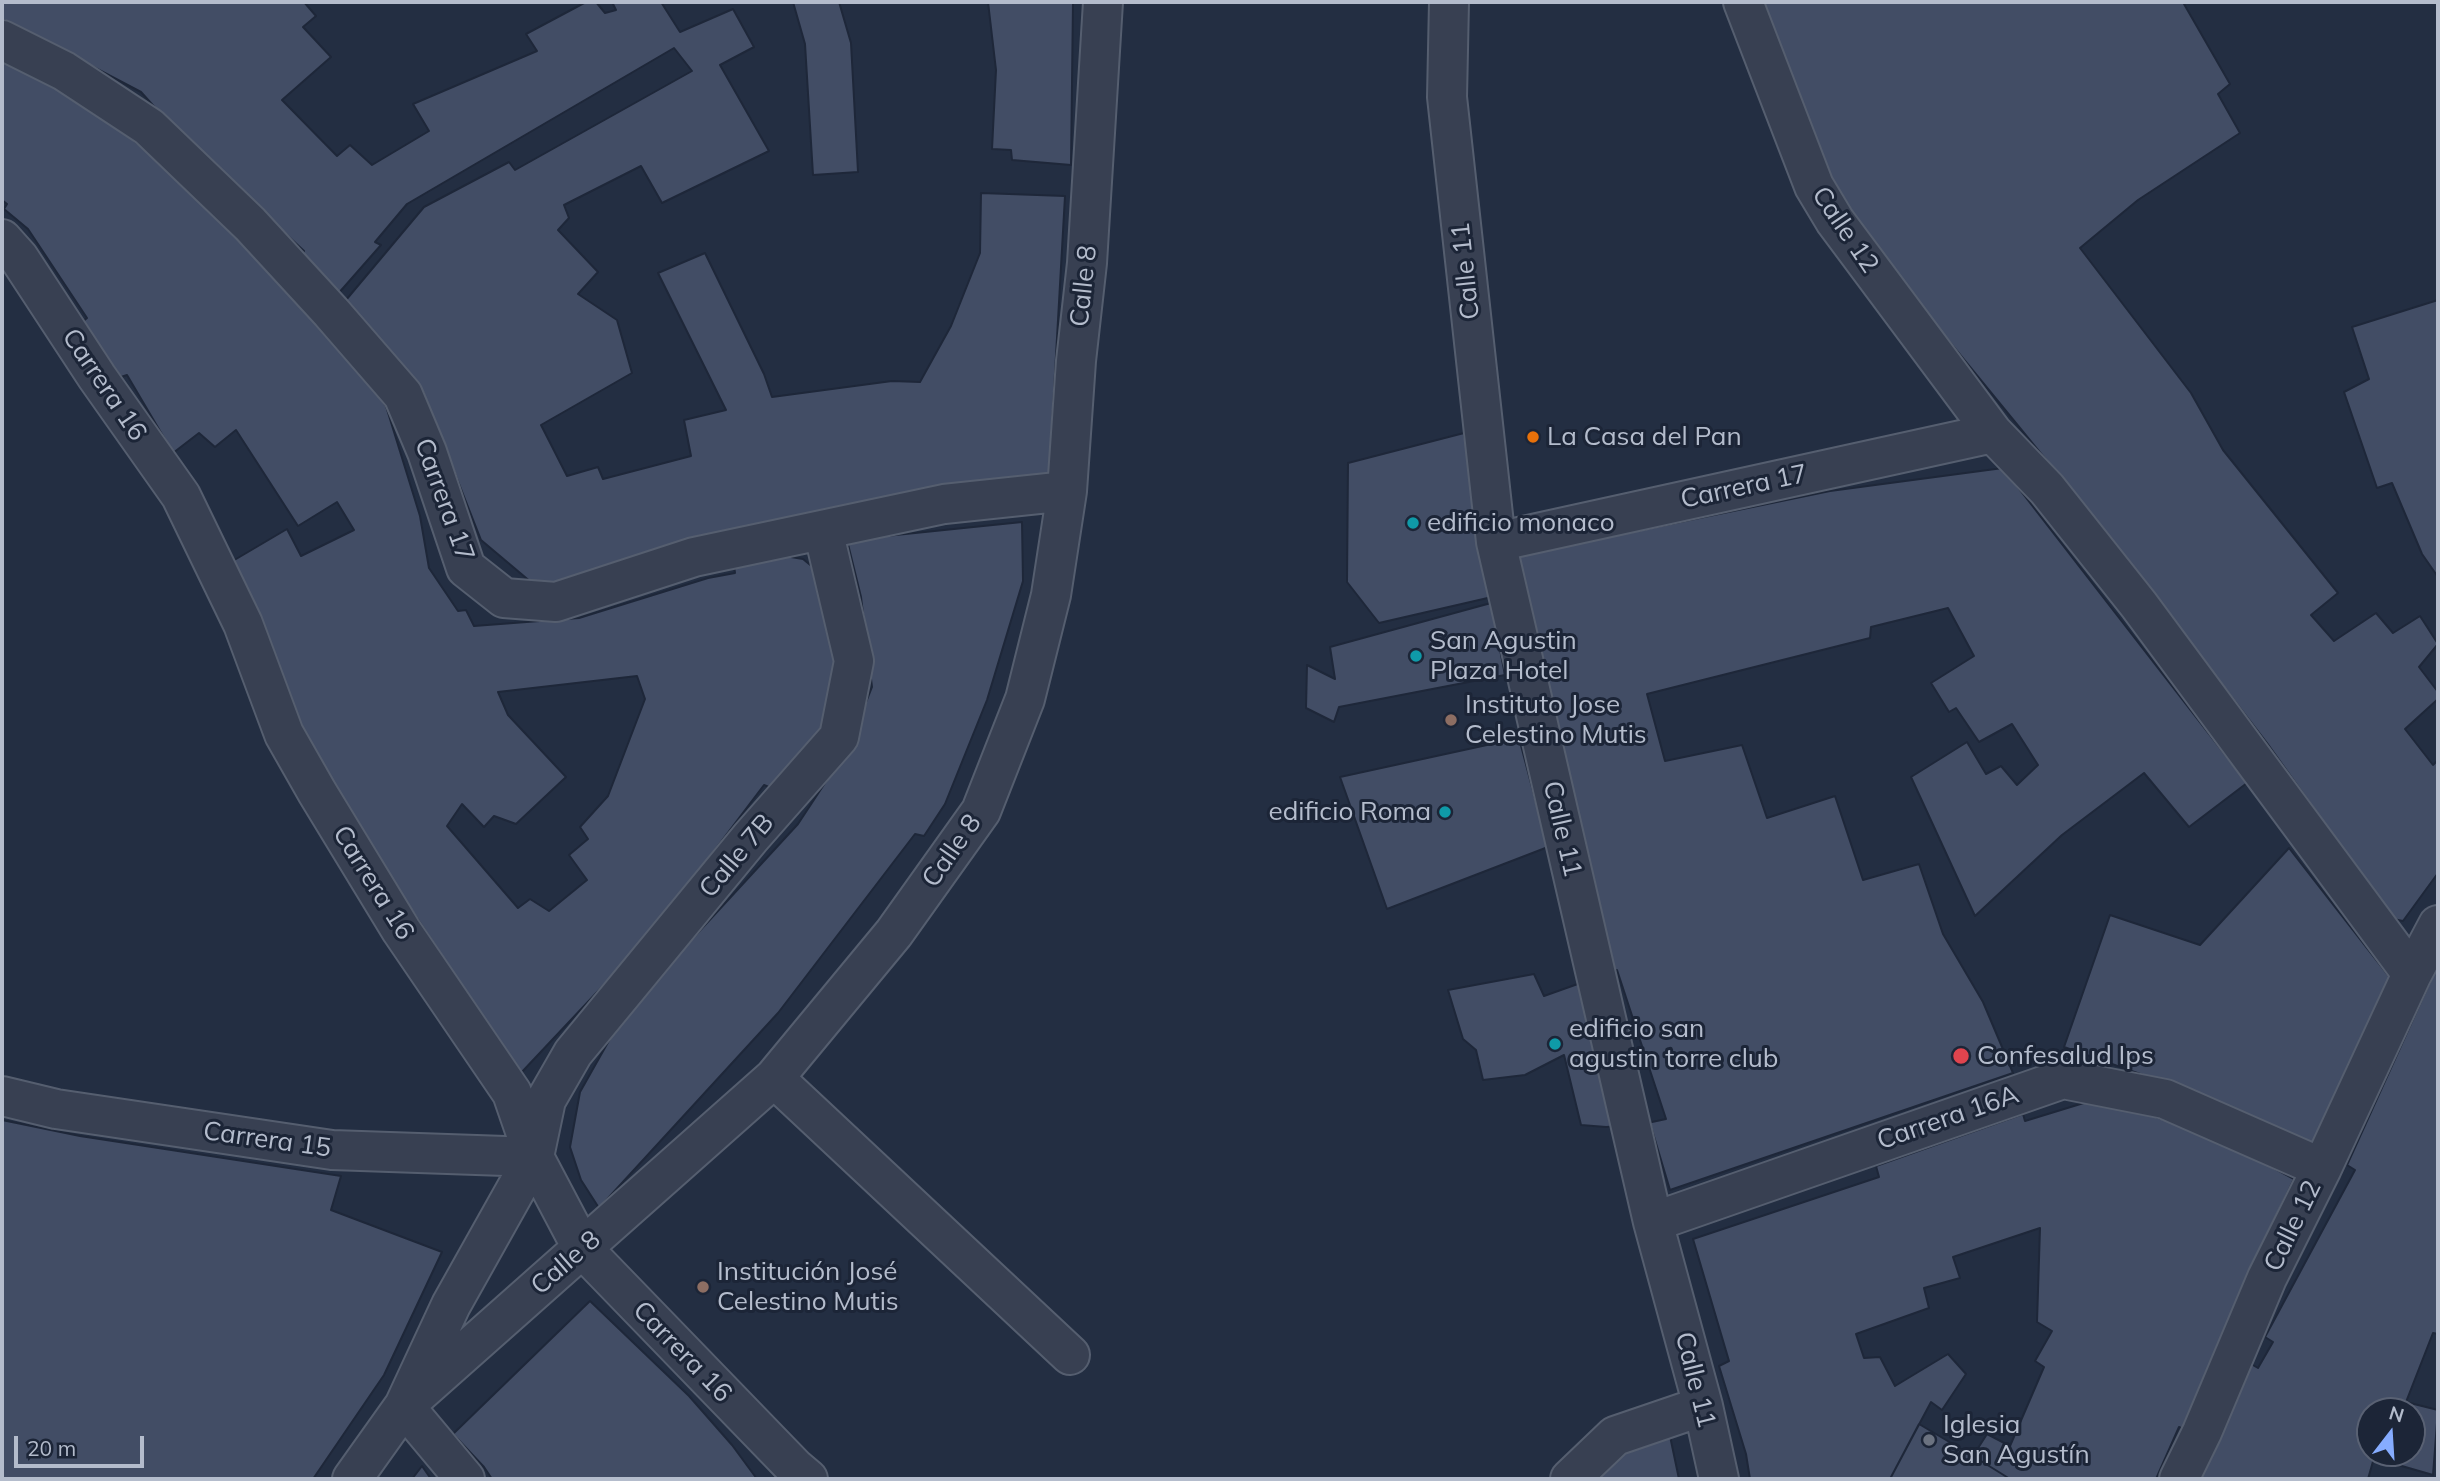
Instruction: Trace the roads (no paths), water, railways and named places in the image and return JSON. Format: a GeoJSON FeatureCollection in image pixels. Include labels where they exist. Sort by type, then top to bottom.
{"type":"FeatureCollection","features":[{"type":"Feature","properties":{"kind":"street","name":"Calle 8"},"geometry":{"type":"LineString","coordinates":[[352,1479],[404,1406],[774,1079],[894,933],[981,811],[1025,699],[1051,595],[1067,491],[1076,360],[1088,249],[1103,2]]}},
{"type":"Feature","properties":{"kind":"street","name":"Calle 11"},"geometry":{"type":"LineString","coordinates":[[1449,2],[1447,97],[1496,542],[1653,1222],[1703,1406],[1719,1479]]}},
{"type":"Feature","properties":{"kind":"street","name":"Calle 12"},"geometry":{"type":"LineString","coordinates":[[1743,2],[1814,186],[1835,221],[1993,433],[2047,489],[2139,605],[2412,974],[2322,1168],[2267,1278],[2202,1432],[2179,1479]]}},
{"type":"Feature","properties":{"kind":"street","name":"Carrera 17"},"geometry":{"type":"LineString","coordinates":[[2,40],[64,71],[149,127],[250,224],[331,312],[403,395],[427,452],[466,568],[504,598],[556,602],[694,557],[944,504],[1067,491]]}},
{"type":"Feature","properties":{"kind":"street","name":"Carrera 16"},"geometry":{"type":"LineString","coordinates":[[2,239],[19,258],[97,377],[181,496],[243,624],[284,734],[401,930],[512,1093],[534,1157],[583,1248],[808,1479]]}},
{"type":"Feature","properties":{"kind":"street","name":"Carrera 17"},"geometry":{"type":"LineString","coordinates":[[1496,542],[1993,433]]}},
{"type":"Feature","properties":{"kind":"street","name":"Calle 7B"},"geometry":{"type":"LineString","coordinates":[[404,1406],[451,1305],[534,1157],[546,1100],[573,1053],[751,837],[839,737],[854,661],[823,530]]}},
{"type":"Feature","properties":{"kind":"street"},"geometry":{"type":"LineString","coordinates":[[2412,974],[2438,925]]}},
{"type":"Feature","properties":{"kind":"street"},"geometry":{"type":"LineString","coordinates":[[774,1079],[1070,1355]]}},
{"type":"Feature","properties":{"kind":"street","name":"Carrera 16A"},"geometry":{"type":"LineString","coordinates":[[1653,1222],[2063,1079],[2165,1099],[2322,1168]]}},
{"type":"Feature","properties":{"kind":"street","name":"Carrera 15"},"geometry":{"type":"LineString","coordinates":[[2,1096],[57,1109],[332,1150],[534,1157]]}},
{"type":"Feature","properties":{"kind":"street"},"geometry":{"type":"LineString","coordinates":[[404,1406],[465,1479]]}},
{"type":"Feature","properties":{"kind":"street"},"geometry":{"type":"LineString","coordinates":[[1570,1479],[1615,1436],[1703,1406]]}},
{"type":"Feature","properties":{"kind":"place","name":"La Casa del Pan"},"geometry":{"type":"Point","coordinates":[1533,437]}},
{"type":"Feature","properties":{"kind":"place","name":"edificio monaco"},"geometry":{"type":"Point","coordinates":[1413,523]}},
{"type":"Feature","properties":{"kind":"place","name":"San Agustin Plaza Hotel"},"geometry":{"type":"Point","coordinates":[1416,656]}},
{"type":"Feature","properties":{"kind":"place","name":"Instituto Jose Celestino Mutis"},"geometry":{"type":"Point","coordinates":[1451,720]}},
{"type":"Feature","properties":{"kind":"place","name":"edificio Roma"},"geometry":{"type":"Point","coordinates":[1445,812]}},
{"type":"Feature","properties":{"kind":"place","name":"edificio san agustin torre club"},"geometry":{"type":"Point","coordinates":[1555,1044]}},
{"type":"Feature","properties":{"kind":"place","name":"Confesalud Ips"},"geometry":{"type":"Point","coordinates":[1961,1056]}},
{"type":"Feature","properties":{"kind":"place","name":"Institución José Celestino Mutis"},"geometry":{"type":"Point","coordinates":[703,1287]}},
{"type":"Feature","properties":{"kind":"place","name":"Iglesia San Agustín"},"geometry":{"type":"Point","coordinates":[1929,1440]}}]}
